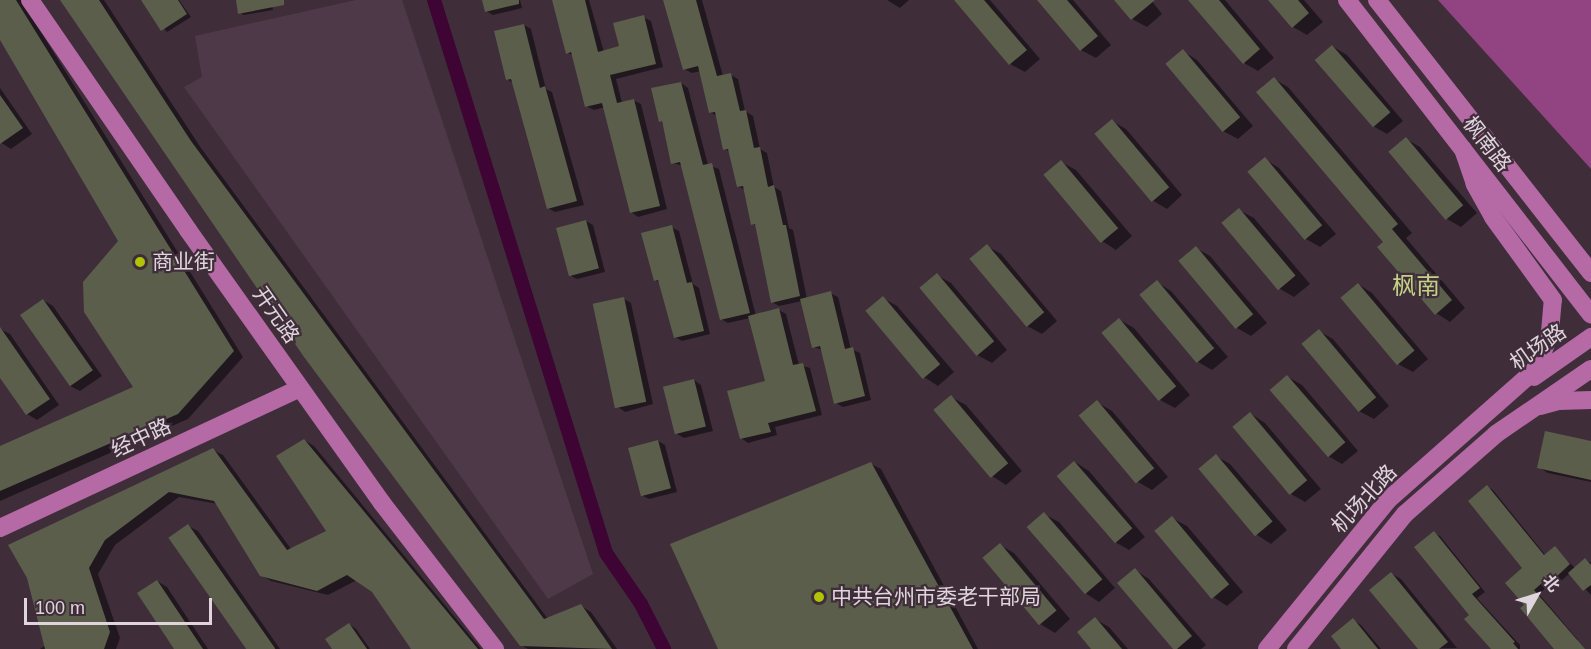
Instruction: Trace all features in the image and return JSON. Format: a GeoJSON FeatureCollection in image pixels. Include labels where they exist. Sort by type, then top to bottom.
{"type":"FeatureCollection","features":[{"type":"Feature","properties":{"kind":"main road","name":"开元路"},"geometry":{"type":"LineString","coordinates":[[30,0],[382,503],[495,649]]}},
{"type":"Feature","properties":{"kind":"main road","name":"枫南路"},"geometry":{"type":"LineString","coordinates":[[1347,0],[1591,315]]}},
{"type":"Feature","properties":{"kind":"main road","name":"枫南路"},"geometry":{"type":"LineString","coordinates":[[1377,0],[1591,273]]}},
{"type":"Feature","properties":{"kind":"main road"},"geometry":{"type":"LineString","coordinates":[[1463,149],[1475,184],[1493,217],[1553,300],[1550,332],[1541,358],[1534,371],[1510,393]]}},
{"type":"Feature","properties":{"kind":"main road"},"geometry":{"type":"LineString","coordinates":[[1562,237],[1591,252]]}},
{"type":"Feature","properties":{"kind":"main road","name":"机场路"},"geometry":{"type":"LineString","coordinates":[[1510,393],[1591,337]]}},
{"type":"Feature","properties":{"kind":"main road"},"geometry":{"type":"LineString","coordinates":[[1533,407],[1591,369]]}},
{"type":"Feature","properties":{"kind":"main road","name":"经中路"},"geometry":{"type":"LineString","coordinates":[[0,528],[300,388]]}},
{"type":"Feature","properties":{"kind":"main road","name":"机场北路"},"geometry":{"type":"LineString","coordinates":[[1267,649],[1388,500],[1510,393]]}},
{"type":"Feature","properties":{"kind":"main road"},"geometry":{"type":"LineString","coordinates":[[1533,407],[1559,401],[1591,400]]}},
{"type":"Feature","properties":{"kind":"main road","name":"机场北路"},"geometry":{"type":"LineString","coordinates":[[1296,649],[1405,514],[1496,434],[1533,407]]}},
{"type":"Feature","properties":{"kind":"shaded area"},"geometry":{"type":"Polygon","coordinates":[[[356,0],[402,0],[593,574],[548,599],[184,87],[202,77],[195,36],[356,0]]]}},
{"type":"Feature","properties":{"kind":"shaded area"},"geometry":{"type":"Polygon","coordinates":[[[1438,0],[1591,0],[1591,169],[1438,0]]]}},
{"type":"Feature","properties":{"kind":"building","name":"商业街"},"geometry":{"type":"Polygon","coordinates":[[[0,0],[16,0],[234,351],[178,414],[0,491],[0,446],[133,387],[84,312],[83,282],[118,241],[0,40],[0,0]]]}},
{"type":"Feature","properties":{"kind":"building"},"geometry":{"type":"Polygon","coordinates":[[[60,0],[99,0],[191,141],[544,619],[581,604],[612,649],[520,646],[304,357],[60,0]]]}},
{"type":"Feature","properties":{"kind":"building"},"geometry":{"type":"Polygon","coordinates":[[[141,0],[178,0],[187,14],[161,31],[141,0]]]}},
{"type":"Feature","properties":{"kind":"building"},"geometry":{"type":"Polygon","coordinates":[[[236,0],[284,0],[284,5],[238,14],[236,0]]]}},
{"type":"Feature","properties":{"kind":"building"},"geometry":{"type":"Polygon","coordinates":[[[482,0],[519,0],[519,4],[485,12],[482,0]]]}},
{"type":"Feature","properties":{"kind":"building"},"geometry":{"type":"Polygon","coordinates":[[[552,0],[585,0],[598,52],[619,46],[613,23],[644,15],[656,64],[610,75],[617,103],[634,99],[660,206],[630,213],[602,103],[585,107],[571,52],[566,54],[552,0]]]}},
{"type":"Feature","properties":{"kind":"building"},"geometry":{"type":"Polygon","coordinates":[[[663,0],[696,0],[717,76],[731,73],[740,111],[746,110],[754,148],[760,147],[768,187],[774,185],[783,225],[786,225],[800,296],[771,303],[755,224],[751,225],[743,186],[737,187],[728,149],[723,150],[715,112],[709,113],[698,66],[683,70],[663,0]]]}},
{"type":"Feature","properties":{"kind":"building"},"geometry":{"type":"Polygon","coordinates":[[[954,0],[984,0],[1027,50],[1009,65],[954,0]]]}},
{"type":"Feature","properties":{"kind":"building"},"geometry":{"type":"Polygon","coordinates":[[[1037,0],[1067,0],[1098,36],[1080,51],[1037,0]]]}},
{"type":"Feature","properties":{"kind":"building"},"geometry":{"type":"Polygon","coordinates":[[[1114,0],[1155,0],[1131,20],[1114,0]]]}},
{"type":"Feature","properties":{"kind":"building"},"geometry":{"type":"Polygon","coordinates":[[[1188,0],[1219,0],[1260,49],[1243,64],[1188,0]]]}},
{"type":"Feature","properties":{"kind":"building"},"geometry":{"type":"Polygon","coordinates":[[[1268,0],[1298,0],[1309,13],[1292,28],[1268,0]]]}},
{"type":"Feature","properties":{"kind":"building"},"geometry":{"type":"Polygon","coordinates":[[[524,24],[540,88],[545,86],[577,201],[547,209],[511,79],[506,80],[494,31],[524,24]]]}},
{"type":"Feature","properties":{"kind":"building"},"geometry":{"type":"Polygon","coordinates":[[[1332,45],[1390,112],[1373,127],[1315,60],[1332,45]]]}},
{"type":"Feature","properties":{"kind":"building"},"geometry":{"type":"Polygon","coordinates":[[[1183,49],[1240,117],[1223,132],[1165,64],[1183,49]]]}},
{"type":"Feature","properties":{"kind":"building"},"geometry":{"type":"Polygon","coordinates":[[[1274,77],[1398,224],[1392,229],[1452,300],[1435,315],[1377,247],[1383,242],[1256,92],[1274,77]]]}},
{"type":"Feature","properties":{"kind":"building"},"geometry":{"type":"Polygon","coordinates":[[[681,82],[703,165],[712,163],[750,313],[720,320],[680,162],[671,164],[662,121],[659,122],[651,88],[681,82]]]}},
{"type":"Feature","properties":{"kind":"building"},"geometry":{"type":"Polygon","coordinates":[[[0,95],[23,128],[0,144],[0,95]]]}},
{"type":"Feature","properties":{"kind":"building"},"geometry":{"type":"Polygon","coordinates":[[[1112,119],[1169,187],[1152,202],[1094,134],[1112,119]]]}},
{"type":"Feature","properties":{"kind":"building"},"geometry":{"type":"Polygon","coordinates":[[[1406,137],[1463,205],[1446,220],[1388,152],[1406,137]]]}},
{"type":"Feature","properties":{"kind":"building"},"geometry":{"type":"Polygon","coordinates":[[[1265,157],[1322,225],[1305,240],[1247,172],[1265,157]]]}},
{"type":"Feature","properties":{"kind":"building"},"geometry":{"type":"Polygon","coordinates":[[[1061,160],[1118,228],[1101,243],[1043,175],[1061,160]]]}},
{"type":"Feature","properties":{"kind":"building"},"geometry":{"type":"Polygon","coordinates":[[[1239,208],[1296,275],[1278,290],[1221,223],[1239,208]]]}},
{"type":"Feature","properties":{"kind":"building"},"geometry":{"type":"Polygon","coordinates":[[[586,220],[599,268],[569,276],[556,228],[586,220]]]}},
{"type":"Feature","properties":{"kind":"building"},"geometry":{"type":"Polygon","coordinates":[[[672,225],[687,283],[692,282],[704,331],[674,338],[658,280],[654,281],[641,233],[672,225]]]}},
{"type":"Feature","properties":{"kind":"building"},"geometry":{"type":"Polygon","coordinates":[[[987,244],[1044,312],[1027,327],[969,259],[987,244]]]}},
{"type":"Feature","properties":{"kind":"building"},"geometry":{"type":"Polygon","coordinates":[[[1196,246],[1253,314],[1236,329],[1178,261],[1196,246]]]}},
{"type":"Feature","properties":{"kind":"building"},"geometry":{"type":"Polygon","coordinates":[[[937,273],[994,341],[977,356],[919,288],[937,273]]]}},
{"type":"Feature","properties":{"kind":"building"},"geometry":{"type":"Polygon","coordinates":[[[1157,280],[1214,348],[1197,363],[1139,295],[1157,280]]]}},
{"type":"Feature","properties":{"kind":"building"},"geometry":{"type":"Polygon","coordinates":[[[1358,283],[1415,350],[1397,365],[1340,298],[1358,283]]]}},
{"type":"Feature","properties":{"kind":"building"},"geometry":{"type":"Polygon","coordinates":[[[831,291],[845,349],[853,347],[865,396],[834,404],[820,346],[812,348],[800,299],[831,291]]]}},
{"type":"Feature","properties":{"kind":"building"},"geometry":{"type":"Polygon","coordinates":[[[883,296],[940,364],[923,379],[865,311],[883,296]]]}},
{"type":"Feature","properties":{"kind":"building"},"geometry":{"type":"Polygon","coordinates":[[[624,297],[646,402],[615,408],[593,304],[624,297]]]}},
{"type":"Feature","properties":{"kind":"building"},"geometry":{"type":"Polygon","coordinates":[[[43,299],[93,370],[70,386],[20,315],[43,299]]]}},
{"type":"Feature","properties":{"kind":"building"},"geometry":{"type":"Polygon","coordinates":[[[779,308],[793,365],[803,363],[816,411],[768,423],[771,432],[740,439],[727,391],[765,381],[748,316],[779,308]]]}},
{"type":"Feature","properties":{"kind":"building"},"geometry":{"type":"Polygon","coordinates":[[[1119,318],[1176,386],[1159,401],[1101,333],[1119,318]]]}},
{"type":"Feature","properties":{"kind":"building"},"geometry":{"type":"Polygon","coordinates":[[[0,327],[50,399],[26,415],[0,378],[0,327]]]}},
{"type":"Feature","properties":{"kind":"building"},"geometry":{"type":"Polygon","coordinates":[[[1319,329],[1376,397],[1359,412],[1301,344],[1319,329]]]}},
{"type":"Feature","properties":{"kind":"building"},"geometry":{"type":"Polygon","coordinates":[[[1287,375],[1345,442],[1328,457],[1270,390],[1287,375]]]}},
{"type":"Feature","properties":{"kind":"building"},"geometry":{"type":"Polygon","coordinates":[[[694,379],[706,427],[675,434],[663,387],[694,379]]]}},
{"type":"Feature","properties":{"kind":"building"},"geometry":{"type":"Polygon","coordinates":[[[951,395],[1008,463],[991,478],[933,410],[951,395]]]}},
{"type":"Feature","properties":{"kind":"building"},"geometry":{"type":"Polygon","coordinates":[[[1097,400],[1154,468],[1136,484],[1079,415],[1097,400]]]}},
{"type":"Feature","properties":{"kind":"building"},"geometry":{"type":"Polygon","coordinates":[[[1250,412],[1307,480],[1290,495],[1232,427],[1250,412]]]}},
{"type":"Feature","properties":{"kind":"building"},"geometry":{"type":"Polygon","coordinates":[[[1545,431],[1591,441],[1591,480],[1537,468],[1545,431]]]}},
{"type":"Feature","properties":{"kind":"building"},"geometry":{"type":"Polygon","coordinates":[[[304,439],[478,649],[411,649],[372,592],[347,575],[317,591],[260,576],[214,501],[169,492],[105,540],[89,568],[110,632],[104,649],[45,649],[27,578],[8,545],[213,448],[287,550],[326,531],[276,456],[304,439]]]}},
{"type":"Feature","properties":{"kind":"building"},"geometry":{"type":"Polygon","coordinates":[[[658,440],[671,488],[641,496],[628,448],[658,440]]]}},
{"type":"Feature","properties":{"kind":"building"},"geometry":{"type":"Polygon","coordinates":[[[1216,454],[1273,521],[1255,536],[1198,469],[1216,454]]]}},
{"type":"Feature","properties":{"kind":"building"},"geometry":{"type":"Polygon","coordinates":[[[1074,461],[1132,528],[1115,543],[1057,476],[1074,461]]]}},
{"type":"Feature","properties":{"kind":"building","name":"中共台州市委老干部局"},"geometry":{"type":"Polygon","coordinates":[[[871,462],[973,649],[718,649],[670,544],[871,462]]]}},
{"type":"Feature","properties":{"kind":"building"},"geometry":{"type":"Polygon","coordinates":[[[1487,485],[1544,555],[1555,546],[1570,564],[1553,580],[1550,576],[1534,590],[1585,649],[1554,649],[1520,608],[1524,605],[1505,583],[1522,568],[1468,501],[1487,485]]]}},
{"type":"Feature","properties":{"kind":"building"},"geometry":{"type":"Polygon","coordinates":[[[1044,512],[1102,579],[1085,594],[1027,527],[1044,512]]]}},
{"type":"Feature","properties":{"kind":"building"},"geometry":{"type":"Polygon","coordinates":[[[1172,516],[1229,584],[1212,599],[1154,531],[1172,516]]]}},
{"type":"Feature","properties":{"kind":"building"},"geometry":{"type":"Polygon","coordinates":[[[188,524],[275,649],[246,649],[168,538],[188,524]]]}},
{"type":"Feature","properties":{"kind":"building"},"geometry":{"type":"Polygon","coordinates":[[[1434,531],[1480,588],[1472,594],[1515,642],[1513,643],[1518,649],[1491,649],[1464,619],[1469,615],[1414,547],[1434,531]]]}},
{"type":"Feature","properties":{"kind":"building"},"geometry":{"type":"Polygon","coordinates":[[[1000,543],[1057,610],[1039,625],[982,558],[1000,543]]]}},
{"type":"Feature","properties":{"kind":"building"},"geometry":{"type":"Polygon","coordinates":[[[1585,558],[1591,565],[1591,585],[1583,591],[1568,573],[1585,558]]]}},
{"type":"Feature","properties":{"kind":"building"},"geometry":{"type":"Polygon","coordinates":[[[1135,568],[1192,636],[1177,649],[1173,649],[1117,583],[1135,568]]]}},
{"type":"Feature","properties":{"kind":"building"},"geometry":{"type":"Polygon","coordinates":[[[1391,572],[1448,642],[1439,649],[1418,649],[1369,590],[1391,572]]]}},
{"type":"Feature","properties":{"kind":"building"},"geometry":{"type":"Polygon","coordinates":[[[157,580],[203,649],[174,649],[137,593],[157,580]]]}},
{"type":"Feature","properties":{"kind":"building"},"geometry":{"type":"Polygon","coordinates":[[[1095,617],[1122,649],[1091,649],[1077,632],[1095,617]]]}},
{"type":"Feature","properties":{"kind":"building"},"geometry":{"type":"Polygon","coordinates":[[[1353,618],[1378,649],[1341,649],[1331,636],[1353,618]]]}},
{"type":"Feature","properties":{"kind":"building"},"geometry":{"type":"Polygon","coordinates":[[[349,623],[367,649],[332,649],[325,639],[349,623]]]}},
{"type":"Feature","properties":{"kind":"waterway"},"geometry":{"type":"LineString","coordinates":[[434,0],[606,553],[641,604],[664,649]]}},
{"type":"Feature","properties":{"kind":"place","name":"商业街"},"geometry":{"type":"Point","coordinates":[140,262]}},
{"type":"Feature","properties":{"kind":"place","name":"中共台州市委老干部局"},"geometry":{"type":"Point","coordinates":[819,597]}},
{"type":"Feature","properties":{"kind":"district","name":"枫南"},"geometry":{"type":"Point","coordinates":[1416,286]}}]}
